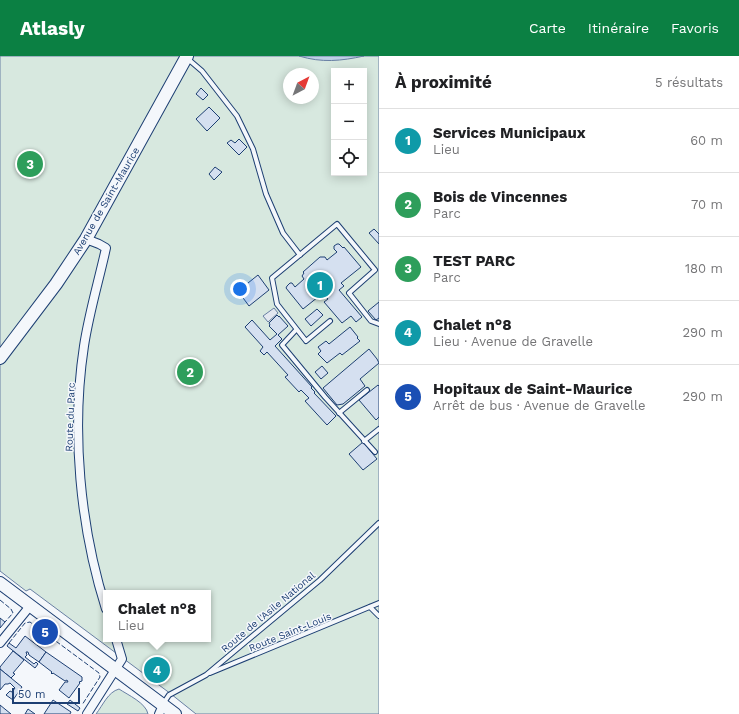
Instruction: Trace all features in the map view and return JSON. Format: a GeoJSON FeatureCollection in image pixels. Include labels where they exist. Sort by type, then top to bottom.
{"type":"FeatureCollection","features":[{"type":"Feature","properties":{"kind":"main road","name":"Avenue de Saint-Maurice"},"geometry":{"type":"LineString","coordinates":[[0,358],[56,284],[86,239],[186,57]]}},
{"type":"Feature","properties":{"kind":"main road"},"geometry":{"type":"LineString","coordinates":[[0,583],[116,670],[161,709],[175,714]]}},
{"type":"Feature","properties":{"kind":"street","name":"Route du Parc"},"geometry":{"type":"LineString","coordinates":[[86,239],[106,248],[84,345],[79,395],[78,453],[85,522],[103,599]]}},
{"type":"Feature","properties":{"kind":"street"},"geometry":{"type":"LineString","coordinates":[[0,643],[30,606]]}},
{"type":"Feature","properties":{"kind":"street"},"geometry":{"type":"LineString","coordinates":[[87,714],[122,659],[117,642]]}},
{"type":"Feature","properties":{"kind":"lane"},"geometry":{"type":"LineString","coordinates":[[186,57],[202,71],[237,116],[254,149],[266,194],[283,233],[300,255]]}},
{"type":"Feature","properties":{"kind":"lane"},"geometry":{"type":"LineString","coordinates":[[330,321],[306,342],[277,304],[272,278],[337,224],[375,270],[349,293],[371,321],[379,324]]}},
{"type":"Feature","properties":{"kind":"lane"},"geometry":{"type":"LineString","coordinates":[[296,330],[282,345],[325,397],[375,452]]}},
{"type":"Feature","properties":{"kind":"lane"},"geometry":{"type":"LineString","coordinates":[[339,413],[367,390]]}},
{"type":"Feature","properties":{"kind":"lane"},"geometry":{"type":"LineString","coordinates":[[364,441],[379,429]]}},
{"type":"Feature","properties":{"kind":"lane","name":"Route de l'Asile National"},"geometry":{"type":"LineString","coordinates":[[161,709],[169,695],[206,675],[320,580],[379,523]]}},
{"type":"Feature","properties":{"kind":"lane","name":"Route Saint-Louis"},"geometry":{"type":"LineString","coordinates":[[206,675],[379,603]]}},
{"type":"Feature","properties":{"kind":"lane"},"geometry":{"type":"LineString","coordinates":[[370,607],[379,616]]}},
{"type":"Feature","properties":{"kind":"shaded area"},"geometry":{"type":"Polygon","coordinates":[[[0,56],[379,56],[379,714],[196,714],[30,589],[26,591],[0,571],[0,56]]]}},
{"type":"Feature","properties":{"kind":"shaded area"},"geometry":{"type":"Polygon","coordinates":[[[274,308],[278,313],[268,322],[263,316],[274,308]]]}},
{"type":"Feature","properties":{"kind":"shaded area"},"geometry":{"type":"Polygon","coordinates":[[[119,689],[144,706],[148,714],[96,714],[109,696],[119,689]]]}},
{"type":"Feature","properties":{"kind":"water"},"geometry":{"type":"Polygon","coordinates":[[[299,56],[364,56],[347,59],[316,60],[299,56]]]}},
{"type":"Feature","properties":{"kind":"building"},"geometry":{"type":"Polygon","coordinates":[[[201,88],[208,95],[203,100],[196,94],[201,88]]]}},
{"type":"Feature","properties":{"kind":"building"},"geometry":{"type":"Polygon","coordinates":[[[209,107],[220,118],[207,131],[196,119],[209,107]]]}},
{"type":"Feature","properties":{"kind":"building"},"geometry":{"type":"Polygon","coordinates":[[[239,139],[247,147],[239,155],[227,143],[231,140],[235,143],[239,139]]]}},
{"type":"Feature","properties":{"kind":"building"},"geometry":{"type":"Polygon","coordinates":[[[215,167],[222,172],[214,180],[209,174],[215,167]]]}},
{"type":"Feature","properties":{"kind":"building"},"geometry":{"type":"Polygon","coordinates":[[[374,229],[379,234],[379,244],[369,233],[374,229]]]}},
{"type":"Feature","properties":{"kind":"building"},"geometry":{"type":"Polygon","coordinates":[[[337,244],[343,248],[344,247],[361,267],[341,283],[344,286],[339,290],[362,317],[356,322],[351,316],[342,323],[324,302],[328,299],[323,293],[303,309],[286,288],[290,283],[292,283],[295,287],[304,279],[302,276],[304,273],[303,272],[320,257],[325,257],[327,260],[337,252],[334,249],[334,246],[337,244]]]}},
{"type":"Feature","properties":{"kind":"building"},"geometry":{"type":"Polygon","coordinates":[[[258,275],[269,290],[249,306],[238,291],[258,275]]]}},
{"type":"Feature","properties":{"kind":"building"},"geometry":{"type":"Polygon","coordinates":[[[379,302],[379,318],[376,320],[368,311],[379,302]]]}},
{"type":"Feature","properties":{"kind":"building"},"geometry":{"type":"Polygon","coordinates":[[[317,309],[323,315],[311,326],[305,319],[317,309]]]}},
{"type":"Feature","properties":{"kind":"building"},"geometry":{"type":"Polygon","coordinates":[[[277,315],[288,326],[278,335],[282,339],[275,346],[312,387],[311,388],[315,392],[314,393],[336,416],[327,425],[305,401],[309,398],[301,390],[299,392],[285,377],[288,375],[267,352],[264,355],[260,351],[263,347],[245,327],[252,320],[270,340],[277,334],[269,326],[269,323],[277,315]]]}},
{"type":"Feature","properties":{"kind":"building"},"geometry":{"type":"Polygon","coordinates":[[[350,327],[360,341],[342,355],[340,353],[327,363],[318,354],[321,351],[318,347],[326,341],[329,344],[350,327]]]}},
{"type":"Feature","properties":{"kind":"building"},"geometry":{"type":"Polygon","coordinates":[[[369,349],[379,363],[360,379],[365,386],[343,404],[337,405],[323,388],[369,349]]]}},
{"type":"Feature","properties":{"kind":"building"},"geometry":{"type":"Polygon","coordinates":[[[322,366],[328,373],[321,379],[315,372],[322,366]]]}},
{"type":"Feature","properties":{"kind":"building"},"geometry":{"type":"Polygon","coordinates":[[[378,385],[379,417],[376,420],[359,400],[378,385]]]}},
{"type":"Feature","properties":{"kind":"building"},"geometry":{"type":"Polygon","coordinates":[[[363,442],[377,459],[363,470],[349,454],[363,442]]]}},
{"type":"Feature","properties":{"kind":"building"},"geometry":{"type":"Polygon","coordinates":[[[0,618],[5,622],[0,628],[0,618]]]}},
{"type":"Feature","properties":{"kind":"building"},"geometry":{"type":"Polygon","coordinates":[[[25,636],[46,652],[39,662],[29,655],[28,652],[26,652],[27,655],[25,657],[34,664],[36,662],[38,664],[35,668],[7,646],[9,643],[16,648],[25,636]]]}},
{"type":"Feature","properties":{"kind":"building"},"geometry":{"type":"Polygon","coordinates":[[[13,651],[24,660],[13,673],[15,674],[11,678],[0,669],[0,667],[13,651]]]}},
{"type":"Feature","properties":{"kind":"building"},"geometry":{"type":"Polygon","coordinates":[[[46,652],[82,677],[82,681],[79,682],[80,683],[69,698],[59,690],[65,682],[68,682],[67,680],[65,681],[53,673],[52,674],[52,672],[39,662],[46,652]]]}},
{"type":"Feature","properties":{"kind":"building"},"geometry":{"type":"Polygon","coordinates":[[[156,667],[160,671],[158,673],[154,670],[156,667]]]}},
{"type":"Feature","properties":{"kind":"building"},"geometry":{"type":"Polygon","coordinates":[[[0,669],[22,687],[13,700],[6,695],[10,691],[12,692],[15,688],[10,683],[5,684],[0,690],[0,669]]]}},
{"type":"Feature","properties":{"kind":"building"},"geometry":{"type":"Polygon","coordinates":[[[53,700],[71,712],[70,714],[44,714],[53,700]]]}},
{"type":"Feature","properties":{"kind":"building"},"geometry":{"type":"Polygon","coordinates":[[[70,700],[80,708],[78,711],[67,704],[70,700]]]}},
{"type":"Feature","properties":{"kind":"building"},"geometry":{"type":"Polygon","coordinates":[[[0,705],[11,714],[0,714],[0,705]]]}},
{"type":"Feature","properties":{"kind":"building"},"geometry":{"type":"Polygon","coordinates":[[[28,709],[35,714],[25,714],[28,709]]]}},
{"type":"Feature","properties":{"kind":"fence"},"geometry":{"type":"LineString","coordinates":[[0,600],[11,609],[13,613],[5,622]]}},
{"type":"Feature","properties":{"kind":"fence"},"geometry":{"type":"LineString","coordinates":[[9,643],[25,623],[30,622],[99,673],[100,677],[82,705]]}},
{"type":"Feature","properties":{"kind":"place","name":"TEST PARC"},"geometry":{"type":"Point","coordinates":[30,164]}},
{"type":"Feature","properties":{"kind":"place","name":"Services Municipaux"},"geometry":{"type":"Point","coordinates":[320,285]}},
{"type":"Feature","properties":{"kind":"place","name":"Bois de Vincennes"},"geometry":{"type":"Point","coordinates":[190,372]}},
{"type":"Feature","properties":{"kind":"place","name":"Hopitaux de Saint-Maurice"},"geometry":{"type":"Point","coordinates":[45,632]}},
{"type":"Feature","properties":{"kind":"place","name":"Chalet n°8"},"geometry":{"type":"Point","coordinates":[157,670]}}]}
